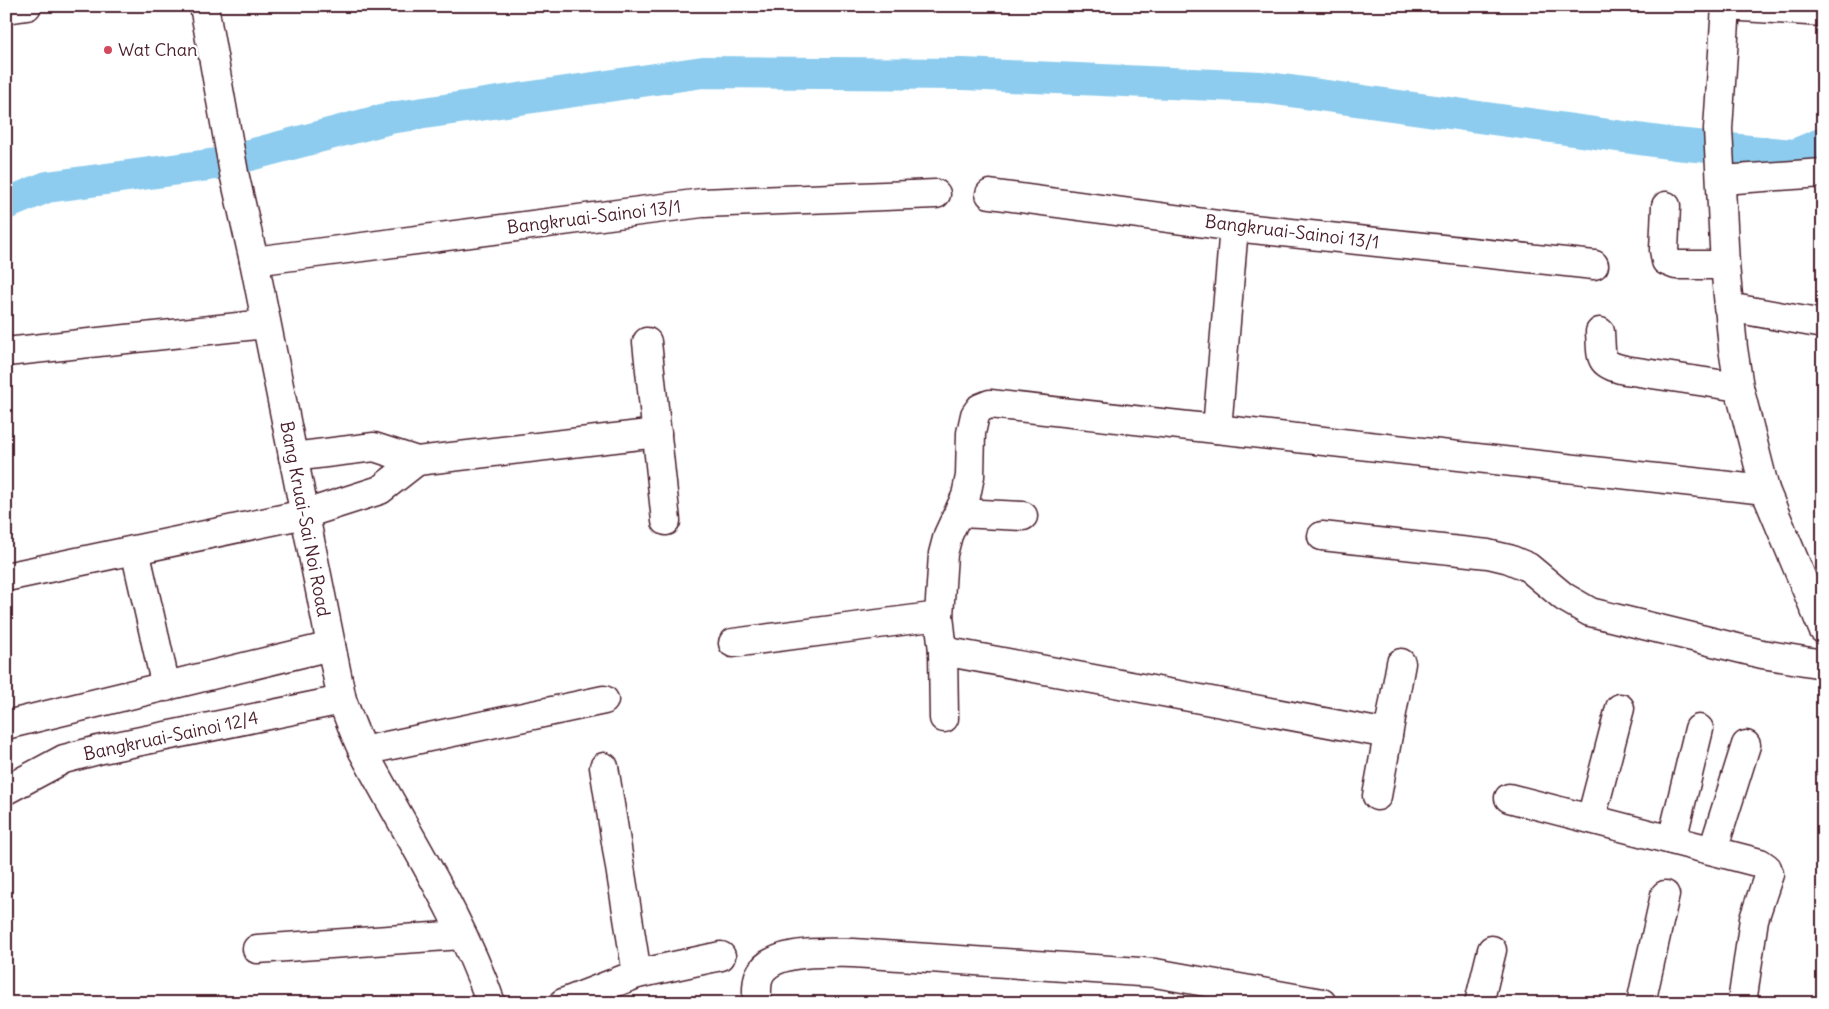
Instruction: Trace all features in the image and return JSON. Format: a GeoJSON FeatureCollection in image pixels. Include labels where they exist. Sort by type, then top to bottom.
{"type":"FeatureCollection","features":[{"type":"Feature","properties":{"kind":"street"},"geometry":{"type":"LineString","coordinates":[[6,9],[27,6]]}},
{"type":"Feature","properties":{"kind":"street","name":"Bang Kruai-Sai Noi Road"},"geometry":{"type":"LineString","coordinates":[[204,6],[234,173],[254,261],[342,700],[362,751],[425,862],[462,935],[491,1003]]}},
{"type":"Feature","properties":{"kind":"street"},"geometry":{"type":"LineString","coordinates":[[1823,12],[1726,6],[1718,129],[1728,306],[1739,387],[1765,490],[1823,629]]}},
{"type":"Feature","properties":{"kind":"street"},"geometry":{"type":"LineString","coordinates":[[1721,172],[1823,173]]}},
{"type":"Feature","properties":{"kind":"street","name":"Bangkruai-Sainoi 13/1"},"geometry":{"type":"LineString","coordinates":[[254,261],[702,203],[936,194]]}},
{"type":"Feature","properties":{"kind":"street","name":"Bangkruai-Sainoi 13/1"},"geometry":{"type":"LineString","coordinates":[[990,194],[1234,227],[1594,265]]}},
{"type":"Feature","properties":{"kind":"street"},"geometry":{"type":"LineString","coordinates":[[1666,206],[1664,250],[1666,260],[1676,265],[1725,265]]}},
{"type":"Feature","properties":{"kind":"street"},"geometry":{"type":"LineString","coordinates":[[1217,429],[1234,227]]}},
{"type":"Feature","properties":{"kind":"street"},"geometry":{"type":"LineString","coordinates":[[1728,306],[1823,324]]}},
{"type":"Feature","properties":{"kind":"street"},"geometry":{"type":"LineString","coordinates":[[6,352],[266,324]]}},
{"type":"Feature","properties":{"kind":"street"},"geometry":{"type":"LineString","coordinates":[[1600,332],[1602,358],[1608,366],[1739,387]]}},
{"type":"Feature","properties":{"kind":"street"},"geometry":{"type":"LineString","coordinates":[[647,342],[666,521]]}},
{"type":"Feature","properties":{"kind":"street"},"geometry":{"type":"LineString","coordinates":[[944,718],[943,651],[939,616],[943,554],[948,535],[966,496],[970,476],[971,433],[974,415],[980,408],[990,404],[1765,490]]}},
{"type":"Feature","properties":{"kind":"street"},"geometry":{"type":"LineString","coordinates":[[293,458],[374,447],[417,461],[656,433]]}},
{"type":"Feature","properties":{"kind":"street"},"geometry":{"type":"LineString","coordinates":[[6,577],[305,514],[380,490],[417,461]]}},
{"type":"Feature","properties":{"kind":"street"},"geometry":{"type":"LineString","coordinates":[[959,513],[1023,516]]}},
{"type":"Feature","properties":{"kind":"street"},"geometry":{"type":"LineString","coordinates":[[1322,536],[1488,554],[1509,559],[1528,567],[1564,597],[1590,612],[1762,654],[1823,664]]}},
{"type":"Feature","properties":{"kind":"street"},"geometry":{"type":"LineString","coordinates":[[135,550],[166,686]]}},
{"type":"Feature","properties":{"kind":"street"},"geometry":{"type":"LineString","coordinates":[[733,643],[939,616]]}},
{"type":"Feature","properties":{"kind":"street"},"geometry":{"type":"LineString","coordinates":[[6,725],[331,646]]}},
{"type":"Feature","properties":{"kind":"street"},"geometry":{"type":"LineString","coordinates":[[943,651],[1388,734]]}},
{"type":"Feature","properties":{"kind":"street"},"geometry":{"type":"LineString","coordinates":[[1377,796],[1401,663]]}},
{"type":"Feature","properties":{"kind":"street","name":"Bangkruai-Sainoi 12/4"},"geometry":{"type":"LineString","coordinates":[[6,790],[64,759],[342,700]]}},
{"type":"Feature","properties":{"kind":"street"},"geometry":{"type":"LineString","coordinates":[[362,751],[604,700]]}},
{"type":"Feature","properties":{"kind":"street"},"geometry":{"type":"LineString","coordinates":[[1591,819],[1620,708]]}},
{"type":"Feature","properties":{"kind":"street"},"geometry":{"type":"LineString","coordinates":[[1672,840],[1698,729]]}},
{"type":"Feature","properties":{"kind":"street"},"geometry":{"type":"LineString","coordinates":[[1713,850],[1746,745]]}},
{"type":"Feature","properties":{"kind":"street"},"geometry":{"type":"LineString","coordinates":[[604,767],[637,974]]}},
{"type":"Feature","properties":{"kind":"street"},"geometry":{"type":"LineString","coordinates":[[1509,798],[1713,850],[1760,863],[1767,868],[1769,874],[1754,919],[1742,1003]]}},
{"type":"Feature","properties":{"kind":"street"},"geometry":{"type":"LineString","coordinates":[[1641,1003],[1665,894]]}},
{"type":"Feature","properties":{"kind":"street"},"geometry":{"type":"LineString","coordinates":[[256,949],[462,935]]}},
{"type":"Feature","properties":{"kind":"street"},"geometry":{"type":"LineString","coordinates":[[1479,1003],[1492,950]]}},
{"type":"Feature","properties":{"kind":"street"},"geometry":{"type":"LineString","coordinates":[[757,1003],[756,988],[760,974],[769,964],[789,956],[812,953],[853,953],[1155,973],[1322,1003]]}},
{"type":"Feature","properties":{"kind":"street"},"geometry":{"type":"LineString","coordinates":[[563,1003],[637,974],[721,956]]}},
{"type":"Feature","properties":{"kind":"waterway"},"geometry":{"type":"LineString","coordinates":[[6,204],[47,187],[216,164],[390,118],[703,72],[963,74],[1261,87],[1675,144],[1794,155],[1823,143]]}},
{"type":"Feature","properties":{"kind":"place","name":"Wat Chan"},"geometry":{"type":"Point","coordinates":[108,50]}}]}
